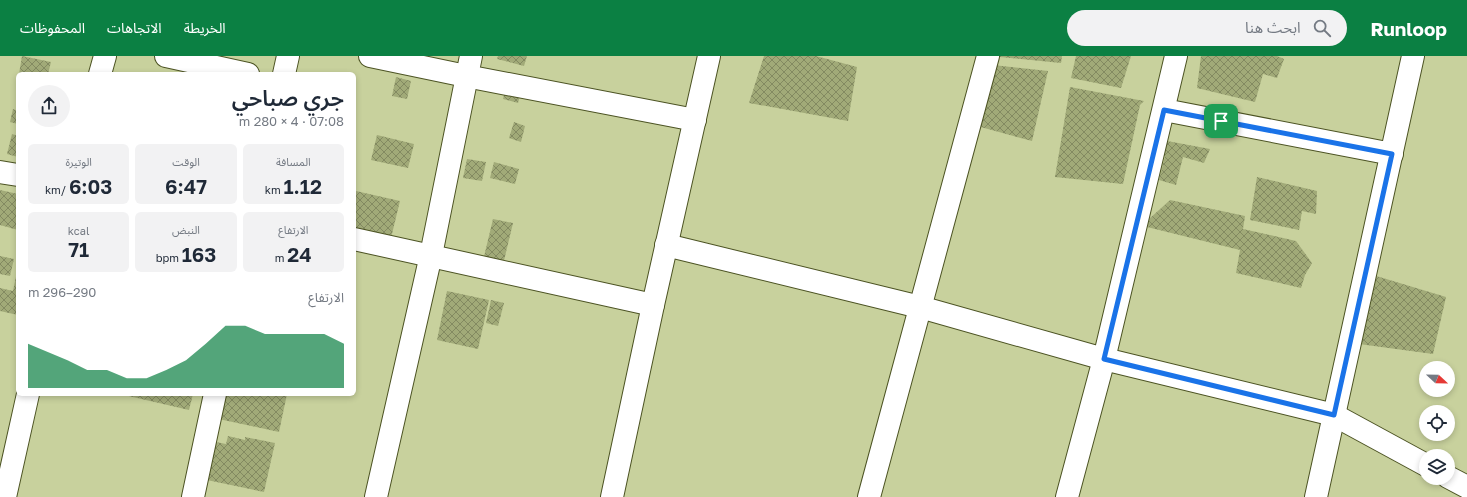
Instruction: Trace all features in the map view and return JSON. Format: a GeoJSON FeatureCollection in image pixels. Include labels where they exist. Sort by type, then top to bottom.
{"type":"FeatureCollection","features":[{"type":"Feature","properties":{"kind":"street"},"geometry":{"type":"LineString","coordinates":[[101,72],[105,56]]}},
{"type":"Feature","properties":{"kind":"street"},"geometry":{"type":"LineString","coordinates":[[166,56],[239,72]]}},
{"type":"Feature","properties":{"kind":"street"},"geometry":{"type":"LineString","coordinates":[[284,72],[288,56]]}},
{"type":"Feature","properties":{"kind":"street"},"geometry":{"type":"LineString","coordinates":[[370,56],[469,66],[695,120]]}},
{"type":"Feature","properties":{"kind":"street"},"geometry":{"type":"LineString","coordinates":[[612,497],[666,245],[709,56]]}},
{"type":"Feature","properties":{"kind":"street"},"geometry":{"type":"LineString","coordinates":[[869,497],[988,56]]}},
{"type":"Feature","properties":{"kind":"street"},"geometry":{"type":"LineString","coordinates":[[1067,497],[1104,359],[1176,56]]}},
{"type":"Feature","properties":{"kind":"street"},"geometry":{"type":"LineString","coordinates":[[1316,497],[1413,56]]}},
{"type":"Feature","properties":{"kind":"street"},"geometry":{"type":"LineString","coordinates":[[376,497],[431,255],[469,66]]}},
{"type":"Feature","properties":{"kind":"street"},"geometry":{"type":"LineString","coordinates":[[1164,110],[1392,154]]}},
{"type":"Feature","properties":{"kind":"street"},"geometry":{"type":"LineString","coordinates":[[0,172],[16,175]]}},
{"type":"Feature","properties":{"kind":"street"},"geometry":{"type":"LineString","coordinates":[[356,239],[653,305]]}},
{"type":"Feature","properties":{"kind":"street"},"geometry":{"type":"LineString","coordinates":[[666,245],[920,307],[1104,359],[1334,415],[1419,461]]}},
{"type":"Feature","properties":{"kind":"street"},"geometry":{"type":"LineString","coordinates":[[5,497],[28,396]]}},
{"type":"Feature","properties":{"kind":"street"},"geometry":{"type":"LineString","coordinates":[[193,497],[215,396]]}},
{"type":"Feature","properties":{"kind":"street"},"geometry":{"type":"LineString","coordinates":[[1455,481],[1467,487]]}},
{"type":"Feature","properties":{"kind":"building"},"geometry":{"type":"Polygon","coordinates":[[[22,56],[51,62],[48,72],[19,72],[22,56]]]}},
{"type":"Feature","properties":{"kind":"building"},"geometry":{"type":"Polygon","coordinates":[[[498,56],[527,56],[524,66],[497,59],[498,56]]]}},
{"type":"Feature","properties":{"kind":"building"},"geometry":{"type":"Polygon","coordinates":[[[764,56],[816,56],[857,67],[848,121],[749,103],[764,56]]]}},
{"type":"Feature","properties":{"kind":"building"},"geometry":{"type":"Polygon","coordinates":[[[1000,56],[1062,56],[1061,63],[1000,56]]]}},
{"type":"Feature","properties":{"kind":"building"},"geometry":{"type":"Polygon","coordinates":[[[1076,56],[1131,56],[1121,88],[1071,78],[1076,56]]]}},
{"type":"Feature","properties":{"kind":"building"},"geometry":{"type":"Polygon","coordinates":[[[1201,56],[1277,56],[1284,59],[1277,78],[1263,74],[1255,102],[1197,88],[1201,56]]]}},
{"type":"Feature","properties":{"kind":"building"},"geometry":{"type":"Polygon","coordinates":[[[993,65],[1048,71],[1032,141],[977,126],[993,65]]]}},
{"type":"Feature","properties":{"kind":"building"},"geometry":{"type":"Polygon","coordinates":[[[396,77],[411,81],[407,99],[392,96],[396,77]]]}},
{"type":"Feature","properties":{"kind":"building"},"geometry":{"type":"Polygon","coordinates":[[[507,84],[522,88],[518,103],[503,99],[507,84]]]}},
{"type":"Feature","properties":{"kind":"building"},"geometry":{"type":"Polygon","coordinates":[[[1070,87],[1144,101],[1140,105],[1123,184],[1055,177],[1070,87]]]}},
{"type":"Feature","properties":{"kind":"building"},"geometry":{"type":"Polygon","coordinates":[[[13,109],[16,110],[16,124],[10,122],[13,109]]]}},
{"type":"Feature","properties":{"kind":"building"},"geometry":{"type":"Polygon","coordinates":[[[514,122],[525,126],[521,142],[509,138],[514,122]]]}},
{"type":"Feature","properties":{"kind":"building"},"geometry":{"type":"Polygon","coordinates":[[[12,134],[16,135],[16,156],[7,154],[12,134]]]}},
{"type":"Feature","properties":{"kind":"building"},"geometry":{"type":"Polygon","coordinates":[[[377,135],[414,144],[408,168],[371,160],[377,135]]]}},
{"type":"Feature","properties":{"kind":"building"},"geometry":{"type":"Polygon","coordinates":[[[1162,140],[1210,149],[1204,163],[1183,157],[1176,185],[1159,180],[1165,156],[1159,154],[1162,140]]]}},
{"type":"Feature","properties":{"kind":"building"},"geometry":{"type":"Polygon","coordinates":[[[467,159],[486,162],[482,181],[463,178],[467,159]]]}},
{"type":"Feature","properties":{"kind":"building"},"geometry":{"type":"Polygon","coordinates":[[[494,162],[519,169],[515,184],[490,178],[494,162]]]}},
{"type":"Feature","properties":{"kind":"building"},"geometry":{"type":"Polygon","coordinates":[[[1257,177],[1317,191],[1316,214],[1302,211],[1299,230],[1250,220],[1257,177]]]}},
{"type":"Feature","properties":{"kind":"building"},"geometry":{"type":"Polygon","coordinates":[[[0,190],[16,194],[16,229],[0,225],[0,190]]]}},
{"type":"Feature","properties":{"kind":"building"},"geometry":{"type":"Polygon","coordinates":[[[356,191],[400,201],[390,242],[356,234],[356,191]]]}},
{"type":"Feature","properties":{"kind":"building"},"geometry":{"type":"Polygon","coordinates":[[[1170,200],[1245,216],[1243,229],[1296,241],[1312,263],[1305,275],[1301,288],[1236,273],[1240,250],[1147,227],[1148,220],[1170,200]]]}},
{"type":"Feature","properties":{"kind":"building"},"geometry":{"type":"Polygon","coordinates":[[[493,219],[513,223],[502,269],[482,265],[493,219]]]}},
{"type":"Feature","properties":{"kind":"building"},"geometry":{"type":"Polygon","coordinates":[[[0,256],[14,259],[10,276],[0,274],[0,256]]]}},
{"type":"Feature","properties":{"kind":"building"},"geometry":{"type":"Polygon","coordinates":[[[1373,275],[1446,297],[1433,354],[1359,344],[1373,275]]]}},
{"type":"Feature","properties":{"kind":"building"},"geometry":{"type":"Polygon","coordinates":[[[16,277],[16,315],[0,311],[0,288],[13,291],[16,277]]]}},
{"type":"Feature","properties":{"kind":"building"},"geometry":{"type":"Polygon","coordinates":[[[447,291],[489,300],[478,349],[437,340],[447,291]]]}},
{"type":"Feature","properties":{"kind":"building"},"geometry":{"type":"Polygon","coordinates":[[[491,300],[504,303],[498,326],[486,323],[491,300]]]}},
{"type":"Feature","properties":{"kind":"building"},"geometry":{"type":"Polygon","coordinates":[[[129,396],[192,396],[189,410],[129,396]]]}},
{"type":"Feature","properties":{"kind":"building"},"geometry":{"type":"Polygon","coordinates":[[[219,396],[287,396],[279,432],[214,418],[219,396]]]}},
{"type":"Feature","properties":{"kind":"building"},"geometry":{"type":"Polygon","coordinates":[[[228,436],[245,440],[245,437],[275,443],[264,492],[202,479],[211,441],[226,444],[228,436]]]}},
{"type":"Feature","properties":{"kind":"route"},"geometry":{"type":"LineString","coordinates":[[1164,110],[1221,121],[1392,154],[1334,415],[1104,359],[1164,110]]}}]}
